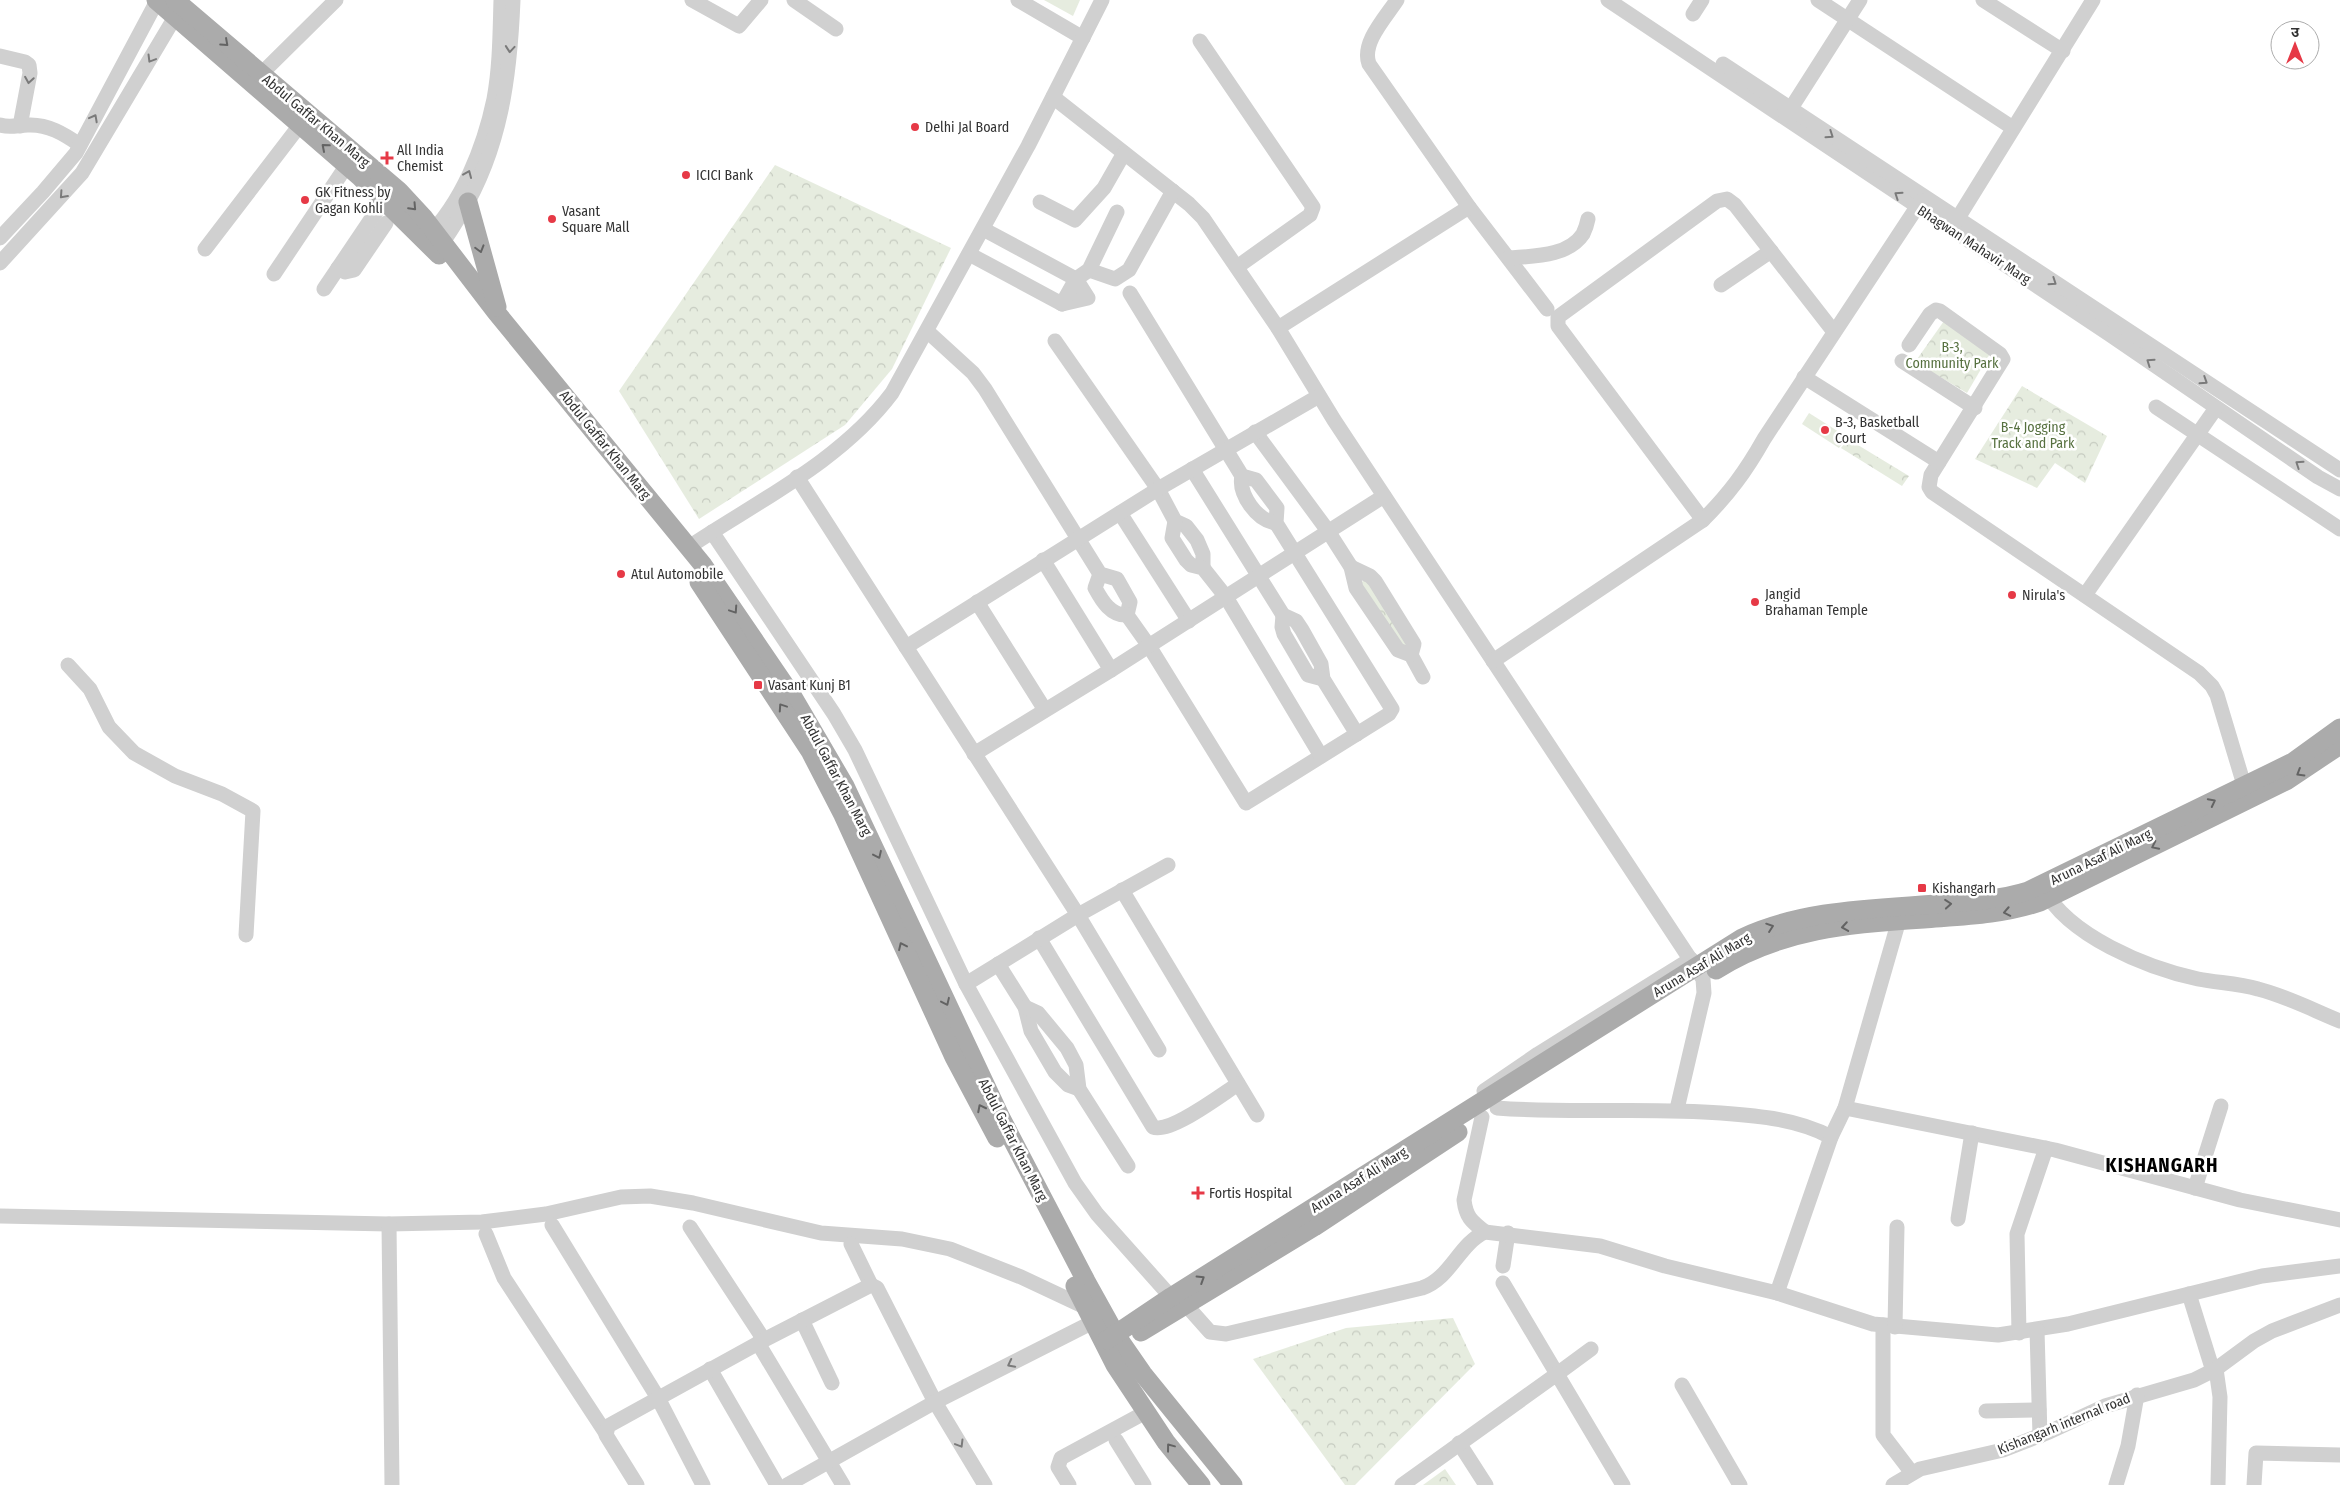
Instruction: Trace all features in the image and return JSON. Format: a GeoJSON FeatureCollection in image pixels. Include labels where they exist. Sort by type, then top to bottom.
{"type":"FeatureCollection","features":[{"type":"Feature","properties":{"kind":"main road","name":"Abdul Gaffar Khan Marg"},"geometry":{"type":"LineString","coordinates":[[166,4],[260,75],[389,182],[434,240],[542,388],[682,558],[795,727],[843,815],[954,1057],[1146,1412],[1176,1456],[1201,1485]]}},
{"type":"Feature","properties":{"kind":"main road","name":"Abdul Gaffar Khan Marg"},"geometry":{"type":"LineString","coordinates":[[166,4],[384,200],[434,240],[500,317],[689,547],[772,664],[816,733],[841,778],[1093,1312]]}},
{"type":"Feature","properties":{"kind":"main road"},"geometry":{"type":"LineString","coordinates":[[468,202],[500,317]]}},
{"type":"Feature","properties":{"kind":"main road","name":"Aruna Asaf Ali Marg"},"geometry":{"type":"LineString","coordinates":[[1113,1349],[1142,1325],[1178,1301],[1742,938],[1787,922],[1836,913],[1993,899],[2045,892],[2244,785],[2292,762],[2340,728]]}},
{"type":"Feature","properties":{"kind":"main road","name":"Aruna Asaf Ali Marg"},"geometry":{"type":"LineString","coordinates":[[1178,1301],[1314,1227],[1490,1112],[1697,968],[1734,958],[1769,943],[1807,933],[1899,920],[2001,913],[2286,781],[2340,745]]}},
{"type":"Feature","properties":{"kind":"main road"},"geometry":{"type":"LineString","coordinates":[[1093,1312],[1120,1314],[1142,1325],[1136,1350],[1137,1361],[1143,1374]]}},
{"type":"Feature","properties":{"kind":"main road","name":"Abdul Gaffar Khan Marg"},"geometry":{"type":"LineString","coordinates":[[1113,1349],[1143,1374],[1233,1485]]}},
{"type":"Feature","properties":{"kind":"street"},"geometry":{"type":"LineString","coordinates":[[260,75],[336,0]]}},
{"type":"Feature","properties":{"kind":"street"},"geometry":{"type":"LineString","coordinates":[[434,240],[461,190],[487,126],[496,83],[501,0]]}},
{"type":"Feature","properties":{"kind":"street"},"geometry":{"type":"LineString","coordinates":[[434,240],[468,202],[488,159],[501,116],[511,45],[513,0]]}},
{"type":"Feature","properties":{"kind":"street"},"geometry":{"type":"LineString","coordinates":[[692,0],[739,26],[761,0]]}},
{"type":"Feature","properties":{"kind":"street"},"geometry":{"type":"LineString","coordinates":[[794,0],[836,29]]}},
{"type":"Feature","properties":{"kind":"street"},"geometry":{"type":"LineString","coordinates":[[1018,0],[1083,38]]}},
{"type":"Feature","properties":{"kind":"street"},"geometry":{"type":"LineString","coordinates":[[689,547],[797,477],[867,424],[881,408],[892,393],[983,229],[1102,0]]}},
{"type":"Feature","properties":{"kind":"street"},"geometry":{"type":"LineString","coordinates":[[1397,0],[1368,45],[1366,56],[1369,64],[1470,207],[1547,309]]}},
{"type":"Feature","properties":{"kind":"street","name":"Bhagwan Mahavir Marg"},"geometry":{"type":"LineString","coordinates":[[1608,0],[1788,112]]}},
{"type":"Feature","properties":{"kind":"street","name":"Bhagwan Mahavir Marg"},"geometry":{"type":"LineString","coordinates":[[1625,0],[1920,202],[2171,368],[2340,470]]}},
{"type":"Feature","properties":{"kind":"street"},"geometry":{"type":"LineString","coordinates":[[1693,14],[1702,0]]}},
{"type":"Feature","properties":{"kind":"street"},"geometry":{"type":"LineString","coordinates":[[1818,0],[2013,128]]}},
{"type":"Feature","properties":{"kind":"street"},"geometry":{"type":"LineString","coordinates":[[1788,112],[1860,0]]}},
{"type":"Feature","properties":{"kind":"street"},"geometry":{"type":"LineString","coordinates":[[1983,0],[2063,51]]}},
{"type":"Feature","properties":{"kind":"street"},"geometry":{"type":"LineString","coordinates":[[1954,224],[2093,0]]}},
{"type":"Feature","properties":{"kind":"street"},"geometry":{"type":"LineString","coordinates":[[0,238],[56,178],[80,145],[166,4]]}},
{"type":"Feature","properties":{"kind":"street"},"geometry":{"type":"LineString","coordinates":[[0,264],[82,173],[166,4]]}},
{"type":"Feature","properties":{"kind":"street"},"geometry":{"type":"LineString","coordinates":[[1200,41],[1313,207],[1310,216],[1237,267]]}},
{"type":"Feature","properties":{"kind":"street"},"geometry":{"type":"LineString","coordinates":[[0,56],[29,65],[30,73],[20,126]]}},
{"type":"Feature","properties":{"kind":"street"},"geometry":{"type":"LineString","coordinates":[[1053,97],[1173,191],[1203,218],[1278,328],[1318,396],[1492,661],[1697,968],[1704,993],[1677,1109]]}},
{"type":"Feature","properties":{"kind":"street"},"geometry":{"type":"LineString","coordinates":[[205,249],[300,124]]}},
{"type":"Feature","properties":{"kind":"street"},"geometry":{"type":"LineString","coordinates":[[0,125],[11,127],[45,126],[66,135],[80,145]]}},
{"type":"Feature","properties":{"kind":"street"},"geometry":{"type":"LineString","coordinates":[[1040,202],[1075,220],[1104,188],[1124,153]]}},
{"type":"Feature","properties":{"kind":"street"},"geometry":{"type":"LineString","coordinates":[[274,274],[346,165]]}},
{"type":"Feature","properties":{"kind":"street"},"geometry":{"type":"LineString","coordinates":[[1089,270],[1115,279],[1129,270],[1173,191]]}},
{"type":"Feature","properties":{"kind":"street"},"geometry":{"type":"LineString","coordinates":[[1703,520],[1558,326],[1557,319],[1722,199],[1727,199],[1736,205],[1834,332]]}},
{"type":"Feature","properties":{"kind":"street"},"geometry":{"type":"LineString","coordinates":[[324,289],[384,200]]}},
{"type":"Feature","properties":{"kind":"street"},"geometry":{"type":"LineString","coordinates":[[1492,661],[1703,520],[1745,474],[1764,438],[1920,202]]}},
{"type":"Feature","properties":{"kind":"street"},"geometry":{"type":"LineString","coordinates":[[1278,328],[1470,207]]}},
{"type":"Feature","properties":{"kind":"street"},"geometry":{"type":"LineString","coordinates":[[1062,304],[1076,278],[1089,270],[1117,212]]}},
{"type":"Feature","properties":{"kind":"street"},"geometry":{"type":"LineString","coordinates":[[1509,258],[1544,256],[1568,246],[1582,235],[1588,219]]}},
{"type":"Feature","properties":{"kind":"street"},"geometry":{"type":"LineString","coordinates":[[338,268],[345,272],[354,270],[386,223]]}},
{"type":"Feature","properties":{"kind":"street"},"geometry":{"type":"LineString","coordinates":[[969,254],[1062,304],[1088,298],[1076,278],[983,229]]}},
{"type":"Feature","properties":{"kind":"street"},"geometry":{"type":"LineString","coordinates":[[1721,285],[1771,251]]}},
{"type":"Feature","properties":{"kind":"street"},"geometry":{"type":"LineString","coordinates":[[1100,574],[1095,588],[1099,595],[1114,613],[1127,616],[1149,646],[1246,803],[1392,711],[1391,706],[1276,523],[1277,508],[1254,478],[1242,476],[1130,293]]}},
{"type":"Feature","properties":{"kind":"street"},"geometry":{"type":"LineString","coordinates":[[1909,345],[1930,314],[1936,310],[2000,354],[2002,359],[1975,408],[1929,480],[1929,487],[1932,492],[2199,673],[2212,686],[2244,785]]}},
{"type":"Feature","properties":{"kind":"street"},"geometry":{"type":"LineString","coordinates":[[927,331],[973,373],[985,389],[1100,574],[1117,579],[1126,593],[1130,602],[1127,616]]}},
{"type":"Feature","properties":{"kind":"street"},"geometry":{"type":"LineString","coordinates":[[1055,341],[1158,489],[1175,521],[1186,526],[1197,540],[1203,554],[1202,568],[1226,597],[1321,756]]}},
{"type":"Feature","properties":{"kind":"street"},"geometry":{"type":"LineString","coordinates":[[1902,361],[1975,408]]}},
{"type":"Feature","properties":{"kind":"street","name":"Bhagwan Mahavir Marg"},"geometry":{"type":"LineString","coordinates":[[2171,368],[2216,408],[2340,489]]}},
{"type":"Feature","properties":{"kind":"street"},"geometry":{"type":"LineString","coordinates":[[1804,377],[1939,462]]}},
{"type":"Feature","properties":{"kind":"street"},"geometry":{"type":"LineString","coordinates":[[906,647],[1158,489],[1318,396]]}},
{"type":"Feature","properties":{"kind":"street"},"geometry":{"type":"LineString","coordinates":[[2156,407],[2340,529]]}},
{"type":"Feature","properties":{"kind":"street"},"geometry":{"type":"LineString","coordinates":[[2085,595],[2216,408]]}},
{"type":"Feature","properties":{"kind":"street"},"geometry":{"type":"LineString","coordinates":[[1255,432],[1328,531],[1352,567],[1356,588],[1371,611],[1398,650],[1411,655],[1423,677]]}},
{"type":"Feature","properties":{"kind":"street"},"geometry":{"type":"LineString","coordinates":[[1192,469],[1260,575],[1283,615],[1296,621],[1306,636],[1321,664],[1323,679],[1357,734]]}},
{"type":"Feature","properties":{"kind":"street"},"geometry":{"type":"LineString","coordinates":[[797,477],[1078,915],[1159,1050]]}},
{"type":"Feature","properties":{"kind":"street"},"geometry":{"type":"LineString","coordinates":[[974,754],[1111,670],[1384,496]]}},
{"type":"Feature","properties":{"kind":"street"},"geometry":{"type":"LineString","coordinates":[[1120,513],[1188,621]]}},
{"type":"Feature","properties":{"kind":"street"},"geometry":{"type":"LineString","coordinates":[[712,532],[834,714],[855,750],[966,984],[1075,1183],[1097,1214],[1178,1301],[1210,1332],[1226,1334],[1422,1288],[1437,1281],[1473,1240],[1485,1232]]}},
{"type":"Feature","properties":{"kind":"street"},"geometry":{"type":"LineString","coordinates":[[1043,560],[1111,670]]}},
{"type":"Feature","properties":{"kind":"street"},"geometry":{"type":"LineString","coordinates":[[977,602],[1045,710]]}},
{"type":"Feature","properties":{"kind":"street"},"geometry":{"type":"LineString","coordinates":[[68,665],[90,689],[108,727],[134,754],[174,776],[222,794],[253,811],[246,935]]}},
{"type":"Feature","properties":{"kind":"street"},"geometry":{"type":"LineString","coordinates":[[966,984],[1078,915],[1168,865]]}},
{"type":"Feature","properties":{"kind":"street"},"geometry":{"type":"LineString","coordinates":[[1122,890],[1258,1115]]}},
{"type":"Feature","properties":{"kind":"street"},"geometry":{"type":"LineString","coordinates":[[2045,892],[2057,910],[2079,927],[2135,958],[2197,979],[2260,989],[2340,1021]]}},
{"type":"Feature","properties":{"kind":"street"},"geometry":{"type":"LineString","coordinates":[[1777,1293],[1832,1137],[1845,1108],[1899,920]]}},
{"type":"Feature","properties":{"kind":"street"},"geometry":{"type":"LineString","coordinates":[[1039,938],[1153,1127],[1158,1129],[1171,1126],[1238,1084]]}},
{"type":"Feature","properties":{"kind":"street"},"geometry":{"type":"LineString","coordinates":[[998,964],[1025,1007],[1031,1031],[1054,1072],[1068,1085],[1079,1089]]}},
{"type":"Feature","properties":{"kind":"street"},"geometry":{"type":"LineString","coordinates":[[1302,1208],[1396,1152],[1512,1071],[1697,968]]}},
{"type":"Feature","properties":{"kind":"street"},"geometry":{"type":"LineString","coordinates":[[1025,1007],[1038,1013],[1067,1048],[1076,1065],[1079,1089],[1128,1166]]}},
{"type":"Feature","properties":{"kind":"street"},"geometry":{"type":"LineString","coordinates":[[2195,1188],[2221,1106]]}},
{"type":"Feature","properties":{"kind":"street"},"geometry":{"type":"LineString","coordinates":[[1845,1108],[2046,1148],[2275,1208],[2340,1220]]}},
{"type":"Feature","properties":{"kind":"street"},"geometry":{"type":"LineString","coordinates":[[1832,1137],[1804,1124],[1772,1118],[1677,1109],[1490,1112],[1464,1200],[1465,1213],[1473,1223],[1485,1232],[1588,1243],[1665,1266],[1777,1293],[1844,1316],[1889,1326],[1998,1335],[2077,1322],[2262,1276],[2340,1266]]}},
{"type":"Feature","properties":{"kind":"street"},"geometry":{"type":"LineString","coordinates":[[1958,1219],[1972,1133]]}},
{"type":"Feature","properties":{"kind":"street"},"geometry":{"type":"LineString","coordinates":[[2019,1333],[2018,1234],[2046,1148]]}},
{"type":"Feature","properties":{"kind":"street"},"geometry":{"type":"LineString","coordinates":[[0,1216],[389,1224],[502,1221],[546,1214],[621,1197],[663,1197],[821,1234],[902,1239],[950,1249],[1021,1277],[1093,1312],[1054,1341],[935,1402],[787,1485]]}},
{"type":"Feature","properties":{"kind":"street"},"geometry":{"type":"LineString","coordinates":[[389,1224],[392,1485]]}},
{"type":"Feature","properties":{"kind":"street"},"geometry":{"type":"LineString","coordinates":[[552,1225],[658,1398],[703,1485]]}},
{"type":"Feature","properties":{"kind":"street"},"geometry":{"type":"LineString","coordinates":[[690,1227],[761,1341],[843,1485]]}},
{"type":"Feature","properties":{"kind":"street"},"geometry":{"type":"LineString","coordinates":[[1898,1227],[1889,1326],[1884,1435],[1912,1473]]}},
{"type":"Feature","properties":{"kind":"street"},"geometry":{"type":"LineString","coordinates":[[1503,1266],[1508,1233]]}},
{"type":"Feature","properties":{"kind":"street"},"geometry":{"type":"LineString","coordinates":[[486,1234],[504,1278],[605,1432],[637,1485]]}},
{"type":"Feature","properties":{"kind":"street"},"geometry":{"type":"LineString","coordinates":[[851,1244],[871,1285],[877,1288],[935,1402],[985,1485]]}},
{"type":"Feature","properties":{"kind":"street"},"geometry":{"type":"LineString","coordinates":[[1503,1283],[1623,1485]]}},
{"type":"Feature","properties":{"kind":"street"},"geometry":{"type":"LineString","coordinates":[[605,1432],[608,1426],[710,1369],[871,1285]]}},
{"type":"Feature","properties":{"kind":"street"},"geometry":{"type":"LineString","coordinates":[[2189,1294],[2214,1370],[2220,1396],[2218,1485]]}},
{"type":"Feature","properties":{"kind":"street","name":"Kishangarh internal road"},"geometry":{"type":"LineString","coordinates":[[1893,1485],[1912,1473],[1948,1461],[1986,1454],[2040,1436],[2105,1406],[2137,1395],[2194,1380],[2214,1370],[2254,1341],[2272,1331],[2340,1305]]}},
{"type":"Feature","properties":{"kind":"street"},"geometry":{"type":"LineString","coordinates":[[802,1320],[832,1383]]}},
{"type":"Feature","properties":{"kind":"street"},"geometry":{"type":"LineString","coordinates":[[2037,1330],[2040,1436]]}},
{"type":"Feature","properties":{"kind":"street"},"geometry":{"type":"LineString","coordinates":[[1402,1485],[1592,1349]]}},
{"type":"Feature","properties":{"kind":"street"},"geometry":{"type":"LineString","coordinates":[[710,1369],[777,1485]]}},
{"type":"Feature","properties":{"kind":"street"},"geometry":{"type":"LineString","coordinates":[[1685,1390],[1737,1480]]}},
{"type":"Feature","properties":{"kind":"street"},"geometry":{"type":"LineString","coordinates":[[2116,1485],[2128,1446],[2137,1395]]}},
{"type":"Feature","properties":{"kind":"street"},"geometry":{"type":"LineString","coordinates":[[1986,1411],[2039,1410]]}},
{"type":"Feature","properties":{"kind":"street"},"geometry":{"type":"LineString","coordinates":[[1069,1485],[1058,1467],[1061,1458],[1146,1412]]}},
{"type":"Feature","properties":{"kind":"street"},"geometry":{"type":"LineString","coordinates":[[1116,1440],[1144,1485]]}},
{"type":"Feature","properties":{"kind":"street"},"geometry":{"type":"LineString","coordinates":[[1459,1443],[1486,1485]]}},
{"type":"Feature","properties":{"kind":"street"},"geometry":{"type":"LineString","coordinates":[[2254,1485],[2256,1453],[2340,1454]]}},
{"type":"Feature","properties":{"kind":"green space"},"geometry":{"type":"Polygon","coordinates":[[[1044,0],[1080,0],[1073,16],[1044,0]]]}},
{"type":"Feature","properties":{"kind":"green space"},"geometry":{"type":"Polygon","coordinates":[[[775,165],[951,248],[892,369],[845,425],[699,519],[619,391],[775,165]]]}},
{"type":"Feature","properties":{"kind":"green space","name":"B-3, Community Park"},"geometry":{"type":"Polygon","coordinates":[[[1944,321],[1991,352],[1967,393],[1915,362],[1944,321]]]}},
{"type":"Feature","properties":{"kind":"green space","name":"B-4 Jogging Track and Park"},"geometry":{"type":"Polygon","coordinates":[[[2022,386],[2107,436],[2085,483],[2055,463],[2037,488],[1975,459],[2022,386]]]}},
{"type":"Feature","properties":{"kind":"green space","name":"B-3, Basketball Court"},"geometry":{"type":"Polygon","coordinates":[[[1809,413],[1847,437],[1839,448],[1802,424],[1809,413]]]}},
{"type":"Feature","properties":{"kind":"green space"},"geometry":{"type":"Polygon","coordinates":[[[1848,439],[1909,476],[1902,486],[1841,448],[1848,439]]]}},
{"type":"Feature","properties":{"kind":"green space"},"geometry":{"type":"Polygon","coordinates":[[[1370,577],[1416,656],[1401,649],[1358,584],[1370,577]]]}},
{"type":"Feature","properties":{"kind":"green space"},"geometry":{"type":"Polygon","coordinates":[[[1453,1318],[1475,1364],[1355,1485],[1345,1485],[1253,1359],[1346,1328],[1453,1318]]]}},
{"type":"Feature","properties":{"kind":"green space"},"geometry":{"type":"Polygon","coordinates":[[[1445,1469],[1456,1485],[1423,1485],[1445,1469]]]}},
{"type":"Feature","properties":{"kind":"place","name":"Delhi Jal Board"},"geometry":{"type":"Point","coordinates":[915,127]}},
{"type":"Feature","properties":{"kind":"place","name":"All India Chemist"},"geometry":{"type":"Point","coordinates":[387,158]}},
{"type":"Feature","properties":{"kind":"place","name":"ICICI Bank"},"geometry":{"type":"Point","coordinates":[686,175]}},
{"type":"Feature","properties":{"kind":"place","name":"GK Fitness by Gagan Kohli"},"geometry":{"type":"Point","coordinates":[305,200]}},
{"type":"Feature","properties":{"kind":"place","name":"Vasant Square Mall"},"geometry":{"type":"Point","coordinates":[552,219]}},
{"type":"Feature","properties":{"kind":"place","name":"B-3, Basketball Court"},"geometry":{"type":"Point","coordinates":[1825,430]}},
{"type":"Feature","properties":{"kind":"place","name":"Atul Automobile"},"geometry":{"type":"Point","coordinates":[621,574]}},
{"type":"Feature","properties":{"kind":"place","name":"Nirula's"},"geometry":{"type":"Point","coordinates":[2012,595]}},
{"type":"Feature","properties":{"kind":"place","name":"Jangid Brahaman Temple"},"geometry":{"type":"Point","coordinates":[1755,602]}},
{"type":"Feature","properties":{"kind":"place","name":"Vasant Kunj B1"},"geometry":{"type":"Point","coordinates":[758,685]}},
{"type":"Feature","properties":{"kind":"place","name":"Kishangarh"},"geometry":{"type":"Point","coordinates":[1922,888]}},
{"type":"Feature","properties":{"kind":"place","name":"Fortis Hospital"},"geometry":{"type":"Point","coordinates":[1198,1193]}},
{"type":"Feature","properties":{"kind":"district","name":"KISHANGARH"},"geometry":{"type":"Point","coordinates":[2162,1165]}}]}
